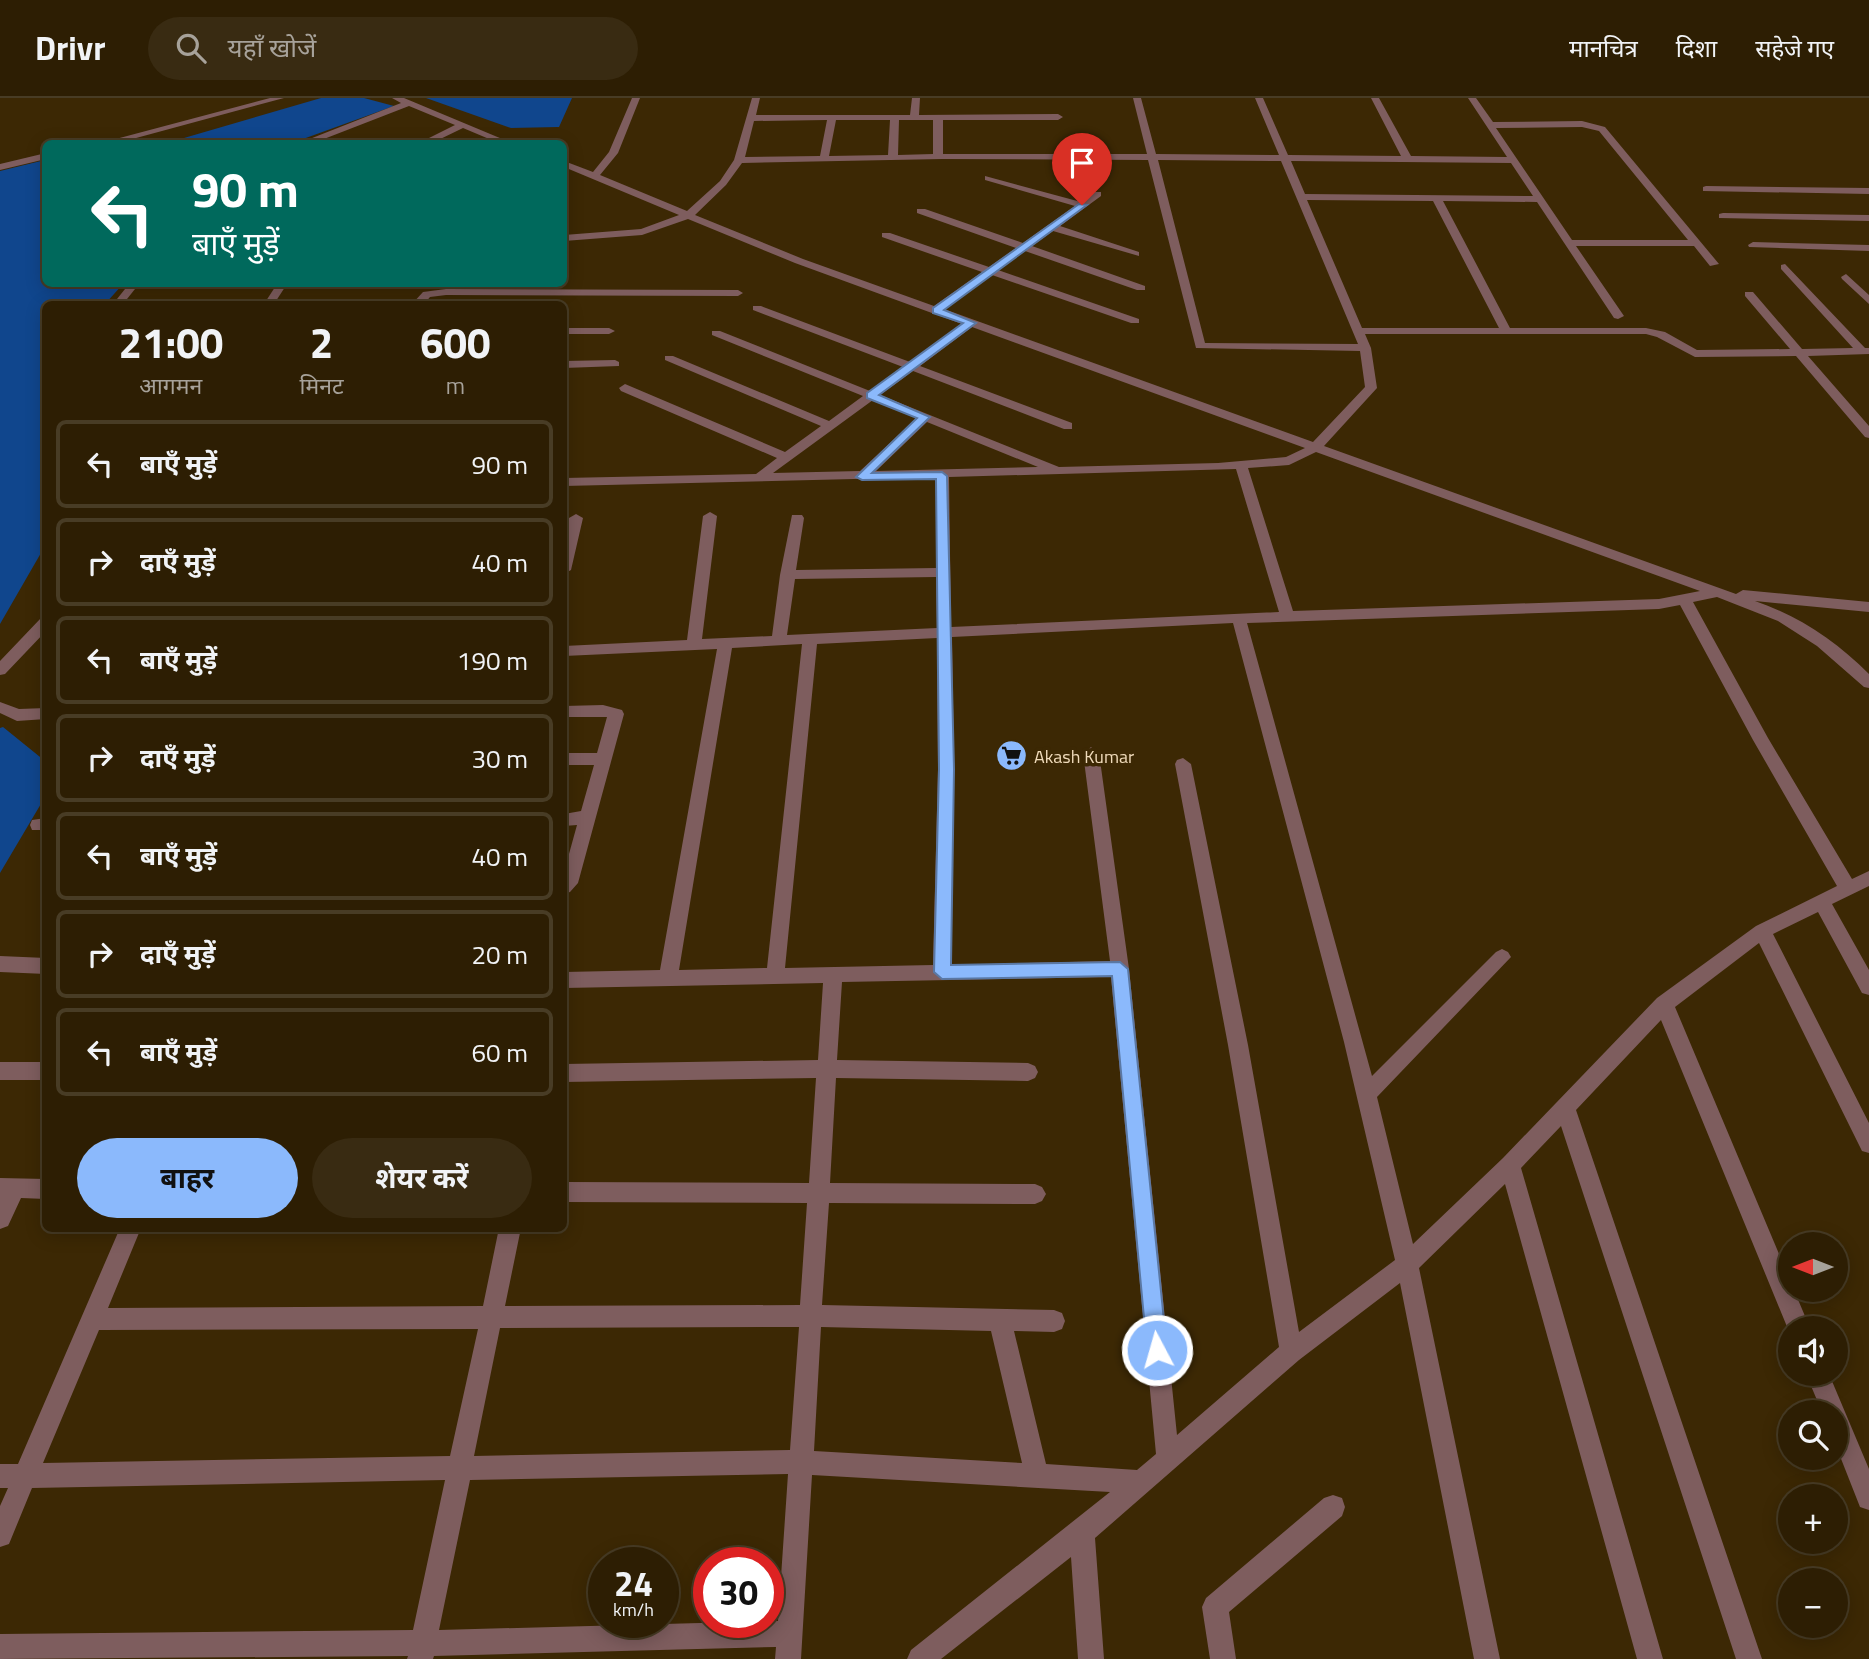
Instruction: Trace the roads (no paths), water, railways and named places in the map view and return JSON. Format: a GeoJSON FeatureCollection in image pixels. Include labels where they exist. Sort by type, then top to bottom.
{"type":"FeatureCollection","features":[{"type":"Feature","properties":{"kind":"street"},"geometry":{"type":"LineString","coordinates":[[117,140],[280,98]]}},
{"type":"Feature","properties":{"kind":"street"},"geometry":{"type":"LineString","coordinates":[[396,98],[500,140]]}},
{"type":"Feature","properties":{"kind":"street"},"geometry":{"type":"LineString","coordinates":[[594,177],[613,153],[635,98]]}},
{"type":"Feature","properties":{"kind":"street"},"geometry":{"type":"LineString","coordinates":[[567,238],[642,232],[690,215],[723,183],[739,160],[756,98]]}},
{"type":"Feature","properties":{"kind":"street"},"geometry":{"type":"LineString","coordinates":[[914,117],[916,98]]}},
{"type":"Feature","properties":{"kind":"street"},"geometry":{"type":"LineString","coordinates":[[1137,98],[1200,346],[1365,348]]}},
{"type":"Feature","properties":{"kind":"street"},"geometry":{"type":"LineString","coordinates":[[567,482],[942,476],[1241,466],[1289,461],[1316,446],[1371,388],[1365,348],[1259,98]]}},
{"type":"Feature","properties":{"kind":"street"},"geometry":{"type":"LineString","coordinates":[[1375,98],[1408,160]]}},
{"type":"Feature","properties":{"kind":"street"},"geometry":{"type":"LineString","coordinates":[[1472,98],[1618,316]]}},
{"type":"Feature","properties":{"kind":"street"},"geometry":{"type":"LineString","coordinates":[[312,140],[410,103]]}},
{"type":"Feature","properties":{"kind":"street"},"geometry":{"type":"LineString","coordinates":[[824,159],[832,116]]}},
{"type":"Feature","properties":{"kind":"street"},"geometry":{"type":"LineString","coordinates":[[893,159],[895,117]]}},
{"type":"Feature","properties":{"kind":"street"},"geometry":{"type":"LineString","coordinates":[[938,117],[938,158]]}},
{"type":"Feature","properties":{"kind":"street"},"geometry":{"type":"LineString","coordinates":[[750,118],[1058,117]]}},
{"type":"Feature","properties":{"kind":"street"},"geometry":{"type":"LineString","coordinates":[[430,140],[462,125]]}},
{"type":"Feature","properties":{"kind":"street"},"geometry":{"type":"LineString","coordinates":[[1489,125],[1598,127],[1714,264]]}},
{"type":"Feature","properties":{"kind":"street"},"geometry":{"type":"LineString","coordinates":[[739,160],[981,156],[1513,160]]}},
{"type":"Feature","properties":{"kind":"street"},"geometry":{"type":"LineString","coordinates":[[0,167],[42,157]]}},
{"type":"Feature","properties":{"kind":"street"},"geometry":{"type":"LineString","coordinates":[[567,165],[799,261],[1316,446],[1795,622],[1827,644],[1869,683]]}},
{"type":"Feature","properties":{"kind":"street"},"geometry":{"type":"LineString","coordinates":[[988,178],[1082,205]]}},
{"type":"Feature","properties":{"kind":"street"},"geometry":{"type":"LineString","coordinates":[[1706,189],[1869,191]]}},
{"type":"Feature","properties":{"kind":"street"},"geometry":{"type":"LineString","coordinates":[[936,310],[1098,194]]}},
{"type":"Feature","properties":{"kind":"street"},"geometry":{"type":"LineString","coordinates":[[1301,197],[1539,199]]}},
{"type":"Feature","properties":{"kind":"street"},"geometry":{"type":"LineString","coordinates":[[1436,198],[1507,332]]}},
{"type":"Feature","properties":{"kind":"street"},"geometry":{"type":"LineString","coordinates":[[921,211],[1141,288]]}},
{"type":"Feature","properties":{"kind":"street"},"geometry":{"type":"LineString","coordinates":[[1723,216],[1869,218]]}},
{"type":"Feature","properties":{"kind":"street"},"geometry":{"type":"LineString","coordinates":[[1052,227],[1135,254]]}},
{"type":"Feature","properties":{"kind":"street"},"geometry":{"type":"LineString","coordinates":[[886,235],[1135,321]]}},
{"type":"Feature","properties":{"kind":"street"},"geometry":{"type":"LineString","coordinates":[[1569,243],[1695,243]]}},
{"type":"Feature","properties":{"kind":"street"},"geometry":{"type":"LineString","coordinates":[[1752,245],[1869,248]]}},
{"type":"Feature","properties":{"kind":"street"},"geometry":{"type":"LineString","coordinates":[[1786,267],[1865,351]]}},
{"type":"Feature","properties":{"kind":"street"},"geometry":{"type":"LineString","coordinates":[[1846,277],[1869,301]]}},
{"type":"Feature","properties":{"kind":"street"},"geometry":{"type":"LineString","coordinates":[[120,301],[132,287]]}},
{"type":"Feature","properties":{"kind":"street"},"geometry":{"type":"LineString","coordinates":[[420,301],[424,296],[435,293],[537,288],[738,293]]}},
{"type":"Feature","properties":{"kind":"street"},"geometry":{"type":"LineString","coordinates":[[1749,294],[1869,434]]}},
{"type":"Feature","properties":{"kind":"street"},"geometry":{"type":"LineString","coordinates":[[757,308],[909,368],[1068,426]]}},
{"type":"Feature","properties":{"kind":"street"},"geometry":{"type":"LineString","coordinates":[[758,478],[971,323]]}},
{"type":"Feature","properties":{"kind":"street"},"geometry":{"type":"LineString","coordinates":[[567,331],[609,331]]}},
{"type":"Feature","properties":{"kind":"street"},"geometry":{"type":"LineString","coordinates":[[1358,331],[1661,332],[1695,354],[1799,350],[1865,351]]}},
{"type":"Feature","properties":{"kind":"street"},"geometry":{"type":"LineString","coordinates":[[716,333],[1060,471]]}},
{"type":"Feature","properties":{"kind":"street"},"geometry":{"type":"LineString","coordinates":[[669,358],[828,425]]}},
{"type":"Feature","properties":{"kind":"street"},"geometry":{"type":"LineString","coordinates":[[567,365],[615,364]]}},
{"type":"Feature","properties":{"kind":"street"},"geometry":{"type":"LineString","coordinates":[[625,388],[786,457]]}},
{"type":"Feature","properties":{"kind":"street"},"geometry":{"type":"LineString","coordinates":[[862,477],[925,417]]}},
{"type":"Feature","properties":{"kind":"street"},"geometry":{"type":"LineString","coordinates":[[1241,466],[1288,617]]}},
{"type":"Feature","properties":{"kind":"street"},"geometry":{"type":"LineString","coordinates":[[942,476],[945,630],[942,972]]}},
{"type":"Feature","properties":{"kind":"street"},"geometry":{"type":"LineString","coordinates":[[694,645],[710,516]]}},
{"type":"Feature","properties":{"kind":"street"},"geometry":{"type":"LineString","coordinates":[[567,557],[576,518]]}},
{"type":"Feature","properties":{"kind":"street"},"geometry":{"type":"LineString","coordinates":[[779,641],[797,518]]}},
{"type":"Feature","properties":{"kind":"street"},"geometry":{"type":"LineString","coordinates":[[787,575],[944,572]]}},
{"type":"Feature","properties":{"kind":"street"},"geometry":{"type":"LineString","coordinates":[[567,651],[810,640],[945,630],[1659,604],[1716,593],[1869,607]]}},
{"type":"Feature","properties":{"kind":"street"},"geometry":{"type":"LineString","coordinates":[[1684,599],[1767,752],[1848,888]]}},
{"type":"Feature","properties":{"kind":"street"},"geometry":{"type":"LineString","coordinates":[[1239,619],[1367,1094],[1407,1264],[1487,1659]]}},
{"type":"Feature","properties":{"kind":"street"},"geometry":{"type":"LineString","coordinates":[[0,670],[42,625]]}},
{"type":"Feature","properties":{"kind":"street"},"geometry":{"type":"LineString","coordinates":[[775,976],[810,640]]}},
{"type":"Feature","properties":{"kind":"street"},"geometry":{"type":"LineString","coordinates":[[668,978],[724,644]]}},
{"type":"Feature","properties":{"kind":"street"},"geometry":{"type":"LineString","coordinates":[[0,707],[18,715],[42,713]]}},
{"type":"Feature","properties":{"kind":"street"},"geometry":{"type":"LineString","coordinates":[[567,711],[615,713],[567,885]]}},
{"type":"Feature","properties":{"kind":"street"},"geometry":{"type":"LineString","coordinates":[[1091,753],[1120,969],[1168,1459]]}},
{"type":"Feature","properties":{"kind":"street"},"geometry":{"type":"LineString","coordinates":[[567,759],[603,759]]}},
{"type":"Feature","properties":{"kind":"street"},"geometry":{"type":"LineString","coordinates":[[1184,764],[1238,1045],[1291,1352]]}},
{"type":"Feature","properties":{"kind":"street"},"geometry":{"type":"LineString","coordinates":[[567,820],[587,817]]}},
{"type":"Feature","properties":{"kind":"street"},"geometry":{"type":"LineString","coordinates":[[922,1658],[1082,1533],[1291,1352],[1407,1264],[1510,1165],[1664,1004],[1762,930],[1869,878]]}},
{"type":"Feature","properties":{"kind":"street"},"geometry":{"type":"LineString","coordinates":[[1821,901],[1869,987]]}},
{"type":"Feature","properties":{"kind":"street"},"geometry":{"type":"LineString","coordinates":[[1762,930],[1869,1144]]}},
{"type":"Feature","properties":{"kind":"street"},"geometry":{"type":"LineString","coordinates":[[1367,1094],[1502,957]]}},
{"type":"Feature","properties":{"kind":"street"},"geometry":{"type":"LineString","coordinates":[[0,964],[42,962]]}},
{"type":"Feature","properties":{"kind":"street"},"geometry":{"type":"LineString","coordinates":[[567,980],[1120,969]]}},
{"type":"Feature","properties":{"kind":"street"},"geometry":{"type":"LineString","coordinates":[[0,1647],[422,1651],[789,1646],[833,975]]}},
{"type":"Feature","properties":{"kind":"street"},"geometry":{"type":"LineString","coordinates":[[1664,1004],[1793,1316]]}},
{"type":"Feature","properties":{"kind":"street"},"geometry":{"type":"LineString","coordinates":[[567,1073],[827,1069],[1028,1072]]}},
{"type":"Feature","properties":{"kind":"street"},"geometry":{"type":"LineString","coordinates":[[0,1071],[42,1071]]}},
{"type":"Feature","properties":{"kind":"street"},"geometry":{"type":"LineString","coordinates":[[1565,1108],[1749,1659]]}},
{"type":"Feature","properties":{"kind":"street"},"geometry":{"type":"LineString","coordinates":[[1510,1165],[1650,1659]]}},
{"type":"Feature","properties":{"kind":"street"},"geometry":{"type":"LineString","coordinates":[[0,1219],[8,1188],[42,1189]]}},
{"type":"Feature","properties":{"kind":"street"},"geometry":{"type":"LineString","coordinates":[[567,1192],[1035,1194]]}},
{"type":"Feature","properties":{"kind":"street"},"geometry":{"type":"LineString","coordinates":[[0,1535],[129,1232]]}},
{"type":"Feature","properties":{"kind":"street"},"geometry":{"type":"LineString","coordinates":[[422,1651],[509,1232]]}},
{"type":"Feature","properties":{"kind":"street"},"geometry":{"type":"LineString","coordinates":[[92,1319],[811,1316],[1054,1321]]}},
{"type":"Feature","properties":{"kind":"street"},"geometry":{"type":"LineString","coordinates":[[1000,1320],[1037,1476]]}},
{"type":"Feature","properties":{"kind":"street"},"geometry":{"type":"LineString","coordinates":[[1848,1447],[1869,1497]]}},
{"type":"Feature","properties":{"kind":"street"},"geometry":{"type":"LineString","coordinates":[[0,1476],[801,1462],[1141,1482]]}},
{"type":"Feature","properties":{"kind":"street"},"geometry":{"type":"LineString","coordinates":[[1223,1659],[1215,1607],[1333,1507]]}},
{"type":"Feature","properties":{"kind":"street"},"geometry":{"type":"LineString","coordinates":[[1082,1533],[1091,1659]]}},
{"type":"Feature","properties":{"kind":"water"},"geometry":{"type":"Polygon","coordinates":[[[321,98],[364,98],[394,106],[300,140],[167,140],[184,138],[321,98]]]}},
{"type":"Feature","properties":{"kind":"water"},"geometry":{"type":"Polygon","coordinates":[[[426,98],[572,98],[559,127],[511,128],[426,98]]]}},
{"type":"Feature","properties":{"kind":"water"},"geometry":{"type":"Polygon","coordinates":[[[42,161],[42,287],[120,287],[108,301],[42,301],[42,551],[0,624],[0,171],[42,161]]]}},
{"type":"Feature","properties":{"kind":"water"},"geometry":{"type":"Polygon","coordinates":[[[3,727],[42,759],[42,802],[0,873],[0,728],[3,727]]]}},
{"type":"Feature","properties":{"kind":"place","name":"Akash Kumar"},"geometry":{"type":"Point","coordinates":[1011,756]}}]}
